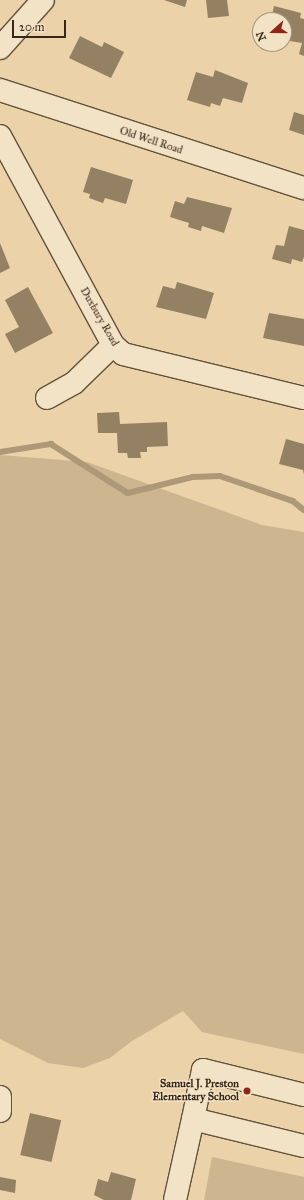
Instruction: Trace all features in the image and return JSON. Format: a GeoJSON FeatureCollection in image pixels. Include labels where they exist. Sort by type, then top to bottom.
{"type":"FeatureCollection","features":[{"type":"Feature","properties":{"kind":"street"},"geometry":{"type":"LineString","coordinates":[[0,48],[43,0]]}},
{"type":"Feature","properties":{"kind":"street","name":"Old Well Road"},"geometry":{"type":"LineString","coordinates":[[0,90],[304,188]]}},
{"type":"Feature","properties":{"kind":"street","name":"Duxbury Road"},"geometry":{"type":"LineString","coordinates":[[0,136],[113,345],[123,354],[304,398]]}},
{"type":"Feature","properties":{"kind":"street"},"geometry":{"type":"LineString","coordinates":[[47,398],[74,382],[113,345]]}},
{"type":"Feature","properties":{"kind":"street"},"geometry":{"type":"LineString","coordinates":[[175,1200],[203,1070],[304,1095]]}},
{"type":"Feature","properties":{"kind":"street"},"geometry":{"type":"LineString","coordinates":[[0,1097],[0,1111]]}},
{"type":"Feature","properties":{"kind":"street"},"geometry":{"type":"LineString","coordinates":[[192,1125],[304,1146]]}},
{"type":"Feature","properties":{"kind":"shaded area"},"geometry":{"type":"Polygon","coordinates":[[[0,455],[87,462],[262,525],[304,532],[304,1054],[202,1032],[183,1011],[132,1041],[110,1058],[83,1068],[48,1063],[0,1039],[0,455]]]}},
{"type":"Feature","properties":{"kind":"shaded area"},"geometry":{"type":"Polygon","coordinates":[[[212,1157],[304,1177],[304,1200],[204,1200],[212,1157]]]}},
{"type":"Feature","properties":{"kind":"building"},"geometry":{"type":"Polygon","coordinates":[[[164,0],[187,0],[185,7],[164,0]]]}},
{"type":"Feature","properties":{"kind":"building"},"geometry":{"type":"Polygon","coordinates":[[[206,0],[227,0],[229,16],[208,18],[206,0]]]}},
{"type":"Feature","properties":{"kind":"building"},"geometry":{"type":"Polygon","coordinates":[[[274,6],[301,13],[300,18],[304,19],[304,56],[299,54],[302,43],[292,41],[292,12],[273,12],[274,6]]]}},
{"type":"Feature","properties":{"kind":"building"},"geometry":{"type":"Polygon","coordinates":[[[80,36],[102,47],[104,42],[124,52],[111,78],[69,58],[80,36]]]}},
{"type":"Feature","properties":{"kind":"building"},"geometry":{"type":"Polygon","coordinates":[[[215,70],[248,83],[242,103],[223,98],[220,106],[211,103],[210,107],[187,100],[196,72],[213,77],[215,70]]]}},
{"type":"Feature","properties":{"kind":"building"},"geometry":{"type":"Polygon","coordinates":[[[294,112],[304,115],[304,135],[289,130],[294,112]]]}},
{"type":"Feature","properties":{"kind":"building"},"geometry":{"type":"Polygon","coordinates":[[[91,167],[133,180],[126,204],[105,198],[103,203],[89,198],[90,194],[83,192],[91,167]]]}},
{"type":"Feature","properties":{"kind":"building"},"geometry":{"type":"Polygon","coordinates":[[[187,197],[232,208],[224,233],[202,226],[201,231],[188,227],[189,223],[170,217],[175,201],[184,204],[187,197]]]}},
{"type":"Feature","properties":{"kind":"building"},"geometry":{"type":"Polygon","coordinates":[[[289,226],[304,230],[304,257],[302,262],[292,259],[291,264],[272,259],[276,245],[284,246],[289,226]]]}},
{"type":"Feature","properties":{"kind":"building"},"geometry":{"type":"Polygon","coordinates":[[[0,243],[10,268],[0,273],[0,243]]]}},
{"type":"Feature","properties":{"kind":"building"},"geometry":{"type":"Polygon","coordinates":[[[177,282],[214,293],[206,319],[156,307],[163,286],[175,289],[177,282]]]}},
{"type":"Feature","properties":{"kind":"building"},"geometry":{"type":"Polygon","coordinates":[[[28,287],[53,333],[15,353],[5,334],[19,327],[5,300],[28,287]]]}},
{"type":"Feature","properties":{"kind":"building"},"geometry":{"type":"Polygon","coordinates":[[[269,313],[304,319],[304,346],[263,338],[269,313]]]}},
{"type":"Feature","properties":{"kind":"building"},"geometry":{"type":"Polygon","coordinates":[[[119,412],[120,424],[167,422],[168,446],[147,447],[147,452],[140,452],[141,458],[128,458],[127,453],[118,453],[117,433],[98,433],[97,413],[119,412]]]}},
{"type":"Feature","properties":{"kind":"building"},"geometry":{"type":"Polygon","coordinates":[[[286,439],[304,444],[304,475],[303,470],[279,464],[286,439]]]}},
{"type":"Feature","properties":{"kind":"building"},"geometry":{"type":"Polygon","coordinates":[[[30,1113],[61,1120],[52,1162],[20,1155],[30,1113]]]}},
{"type":"Feature","properties":{"kind":"building"},"geometry":{"type":"Polygon","coordinates":[[[111,1172],[136,1179],[131,1200],[104,1200],[94,1195],[98,1179],[108,1182],[111,1172]]]}},
{"type":"Feature","properties":{"kind":"building"},"geometry":{"type":"Polygon","coordinates":[[[0,1177],[16,1180],[15,1193],[0,1190],[0,1177]]]}},
{"type":"Feature","properties":{"kind":"waterway"},"geometry":{"type":"LineString","coordinates":[[0,452],[51,444],[128,493],[193,477],[220,476],[293,501],[304,510]]}},
{"type":"Feature","properties":{"kind":"place","name":"Samuel J. Preston Elementary School"},"geometry":{"type":"Point","coordinates":[247,1091]}}]}
